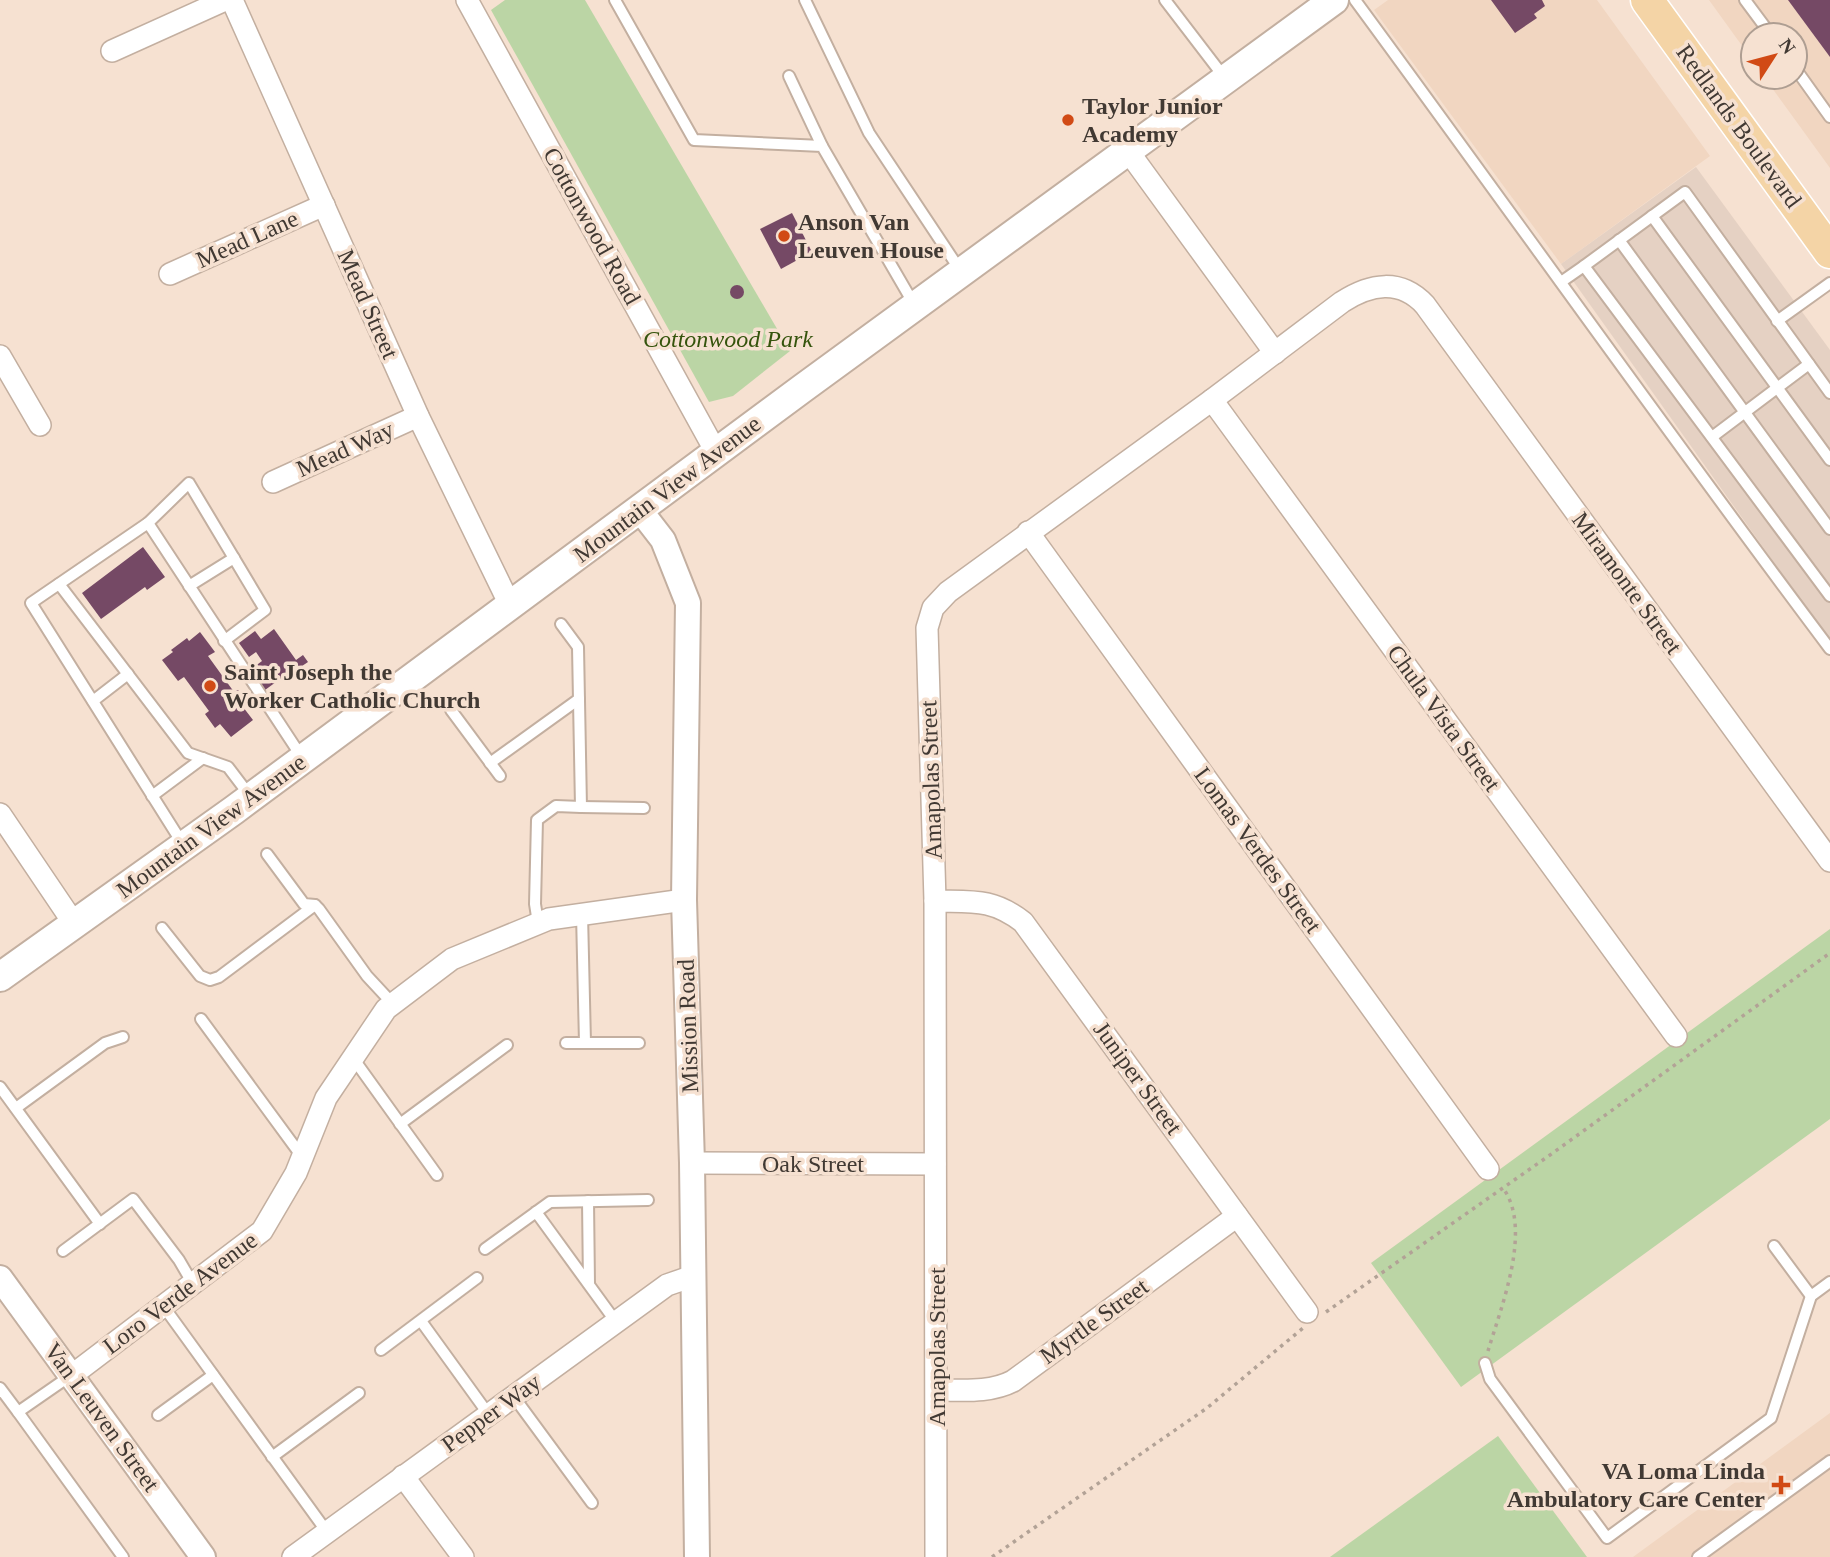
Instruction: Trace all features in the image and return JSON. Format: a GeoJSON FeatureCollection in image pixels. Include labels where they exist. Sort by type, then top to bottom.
{"type":"FeatureCollection","features":[{"type":"Feature","properties":{"kind":"main road","name":"Mountain View Avenue"},"geometry":{"type":"LineString","coordinates":[[0,977],[303,759],[639,509],[1334,0]]}},
{"type":"Feature","properties":{"kind":"main road","name":"Redlands Boulevard"},"geometry":{"type":"LineString","coordinates":[[1647,0],[1827,242]]}},
{"type":"Feature","properties":{"kind":"street"},"geometry":{"type":"LineString","coordinates":[[112,51],[225,0]]}},
{"type":"Feature","properties":{"kind":"street","name":"Mead Street"},"geometry":{"type":"LineString","coordinates":[[232,0],[418,416],[510,605]]}},
{"type":"Feature","properties":{"kind":"street","name":"Cottonwood Road"},"geometry":{"type":"LineString","coordinates":[[467,0],[716,453]]}},
{"type":"Feature","properties":{"kind":"street"},"geometry":{"type":"LineString","coordinates":[[1128,151],[1275,353]]}},
{"type":"Feature","properties":{"kind":"street","name":"Mead Lane"},"geometry":{"type":"LineString","coordinates":[[170,274],[324,205]]}},
{"type":"Feature","properties":{"kind":"street","name":"Amapolas Street"},"geometry":{"type":"LineString","coordinates":[[936,1557],[935,901],[928,619],[933,608],[948,592],[1356,293],[1374,287],[1389,286],[1407,290],[1425,304]]}},
{"type":"Feature","properties":{"kind":"street","name":"Miramonte Street"},"geometry":{"type":"LineString","coordinates":[[1425,304],[1830,861]]}},
{"type":"Feature","properties":{"kind":"street"},"geometry":{"type":"LineString","coordinates":[[0,356],[40,425]]}},
{"type":"Feature","properties":{"kind":"street","name":"Chula Vista Street"},"geometry":{"type":"LineString","coordinates":[[1212,400],[1676,1036]]}},
{"type":"Feature","properties":{"kind":"street","name":"Mead Way"},"geometry":{"type":"LineString","coordinates":[[273,482],[418,416]]}},
{"type":"Feature","properties":{"kind":"street","name":"Mission Road"},"geometry":{"type":"LineString","coordinates":[[639,509],[663,540],[688,603],[684,900],[692,1164],[697,1557]]}},
{"type":"Feature","properties":{"kind":"street","name":"Lomas Verdes Street"},"geometry":{"type":"LineString","coordinates":[[1028,532],[1488,1169]]}},
{"type":"Feature","properties":{"kind":"street"},"geometry":{"type":"LineString","coordinates":[[0,814],[75,925]]}},
{"type":"Feature","properties":{"kind":"street","name":"Loro Verde Avenue"},"geometry":{"type":"LineString","coordinates":[[71,1376],[262,1231],[296,1173],[326,1098],[386,1009],[393,1003],[452,959],[549,919],[684,900]]}},
{"type":"Feature","properties":{"kind":"street","name":"Juniper Street"},"geometry":{"type":"LineString","coordinates":[[935,901],[998,906],[1023,922],[1036,936],[1237,1216],[1314,1315]]}},
{"type":"Feature","properties":{"kind":"street","name":"Oak Street"},"geometry":{"type":"LineString","coordinates":[[692,1164],[935,1164]]}},
{"type":"Feature","properties":{"kind":"street","name":"Myrtle Street"},"geometry":{"type":"LineString","coordinates":[[937,1390],[989,1390],[1013,1381],[1237,1216]]}},
{"type":"Feature","properties":{"kind":"street","name":"Pepper Way"},"geometry":{"type":"LineString","coordinates":[[293,1557],[667,1285],[693,1276]]}},
{"type":"Feature","properties":{"kind":"street","name":"Van Leuven Street"},"geometry":{"type":"LineString","coordinates":[[0,1278],[203,1557]]}},
{"type":"Feature","properties":{"kind":"street"},"geometry":{"type":"LineString","coordinates":[[403,1476],[463,1557]]}},
{"type":"Feature","properties":{"kind":"lane"},"geometry":{"type":"LineString","coordinates":[[615,0],[694,140],[822,146]]}},
{"type":"Feature","properties":{"kind":"lane"},"geometry":{"type":"LineString","coordinates":[[805,0],[869,133],[961,272]]}},
{"type":"Feature","properties":{"kind":"lane"},"geometry":{"type":"LineString","coordinates":[[1165,0],[1225,79]]}},
{"type":"Feature","properties":{"kind":"lane"},"geometry":{"type":"LineString","coordinates":[[1355,0],[1727,512],[1830,649]]}},
{"type":"Feature","properties":{"kind":"lane"},"geometry":{"type":"LineString","coordinates":[[1745,0],[1761,21]]}},
{"type":"Feature","properties":{"kind":"lane"},"geometry":{"type":"LineString","coordinates":[[789,76],[822,146],[915,306]]}},
{"type":"Feature","properties":{"kind":"lane"},"geometry":{"type":"LineString","coordinates":[[1809,88],[1830,117]]}},
{"type":"Feature","properties":{"kind":"lane"},"geometry":{"type":"LineString","coordinates":[[1562,282],[1685,192],[1830,393]]}},
{"type":"Feature","properties":{"kind":"lane"},"geometry":{"type":"LineString","coordinates":[[1652,216],[1830,460]]}},
{"type":"Feature","properties":{"kind":"lane"},"geometry":{"type":"LineString","coordinates":[[1619,240],[1830,529]]}},
{"type":"Feature","properties":{"kind":"lane"},"geometry":{"type":"LineString","coordinates":[[1584,266],[1830,596]]}},
{"type":"Feature","properties":{"kind":"lane"},"geometry":{"type":"LineString","coordinates":[[1777,321],[1830,283]]}},
{"type":"Feature","properties":{"kind":"lane"},"geometry":{"type":"LineString","coordinates":[[1712,437],[1809,364]]}},
{"type":"Feature","properties":{"kind":"lane"},"geometry":{"type":"LineString","coordinates":[[184,846],[31,603],[148,523],[189,483],[265,610],[224,641]]}},
{"type":"Feature","properties":{"kind":"lane"},"geometry":{"type":"LineString","coordinates":[[148,523],[303,759]]}},
{"type":"Feature","properties":{"kind":"lane"},"geometry":{"type":"LineString","coordinates":[[189,586],[234,558]]}},
{"type":"Feature","properties":{"kind":"lane"},"geometry":{"type":"LineString","coordinates":[[59,584],[188,753],[228,767],[251,797]]}},
{"type":"Feature","properties":{"kind":"lane"},"geometry":{"type":"LineString","coordinates":[[561,624],[578,646],[582,807]]}},
{"type":"Feature","properties":{"kind":"lane"},"geometry":{"type":"LineString","coordinates":[[93,701],[128,674]]}},
{"type":"Feature","properties":{"kind":"lane"},"geometry":{"type":"LineString","coordinates":[[491,764],[579,699]]}},
{"type":"Feature","properties":{"kind":"lane"},"geometry":{"type":"LineString","coordinates":[[451,710],[500,776]]}},
{"type":"Feature","properties":{"kind":"lane"},"geometry":{"type":"LineString","coordinates":[[152,796],[202,758]]}},
{"type":"Feature","properties":{"kind":"lane"},"geometry":{"type":"LineString","coordinates":[[538,923],[535,904],[537,820],[556,806],[644,808]]}},
{"type":"Feature","properties":{"kind":"lane"},"geometry":{"type":"LineString","coordinates":[[267,854],[304,904],[315,905],[367,976],[393,1003]]}},
{"type":"Feature","properties":{"kind":"lane"},"geometry":{"type":"LineString","coordinates":[[162,928],[200,976],[210,980],[219,977],[315,905]]}},
{"type":"Feature","properties":{"kind":"lane"},"geometry":{"type":"LineString","coordinates":[[582,914],[585,1044]]}},
{"type":"Feature","properties":{"kind":"lane"},"geometry":{"type":"LineString","coordinates":[[201,1019],[303,1158]]}},
{"type":"Feature","properties":{"kind":"lane"},"geometry":{"type":"LineString","coordinates":[[16,1108],[105,1043],[123,1037]]}},
{"type":"Feature","properties":{"kind":"lane"},"geometry":{"type":"LineString","coordinates":[[566,1044],[639,1043]]}},
{"type":"Feature","properties":{"kind":"lane"},"geometry":{"type":"LineString","coordinates":[[400,1124],[507,1045]]}},
{"type":"Feature","properties":{"kind":"lane"},"geometry":{"type":"LineString","coordinates":[[353,1058],[437,1175]]}},
{"type":"Feature","properties":{"kind":"lane"},"geometry":{"type":"LineString","coordinates":[[0,1087],[100,1224]]}},
{"type":"Feature","properties":{"kind":"lane"},"geometry":{"type":"LineString","coordinates":[[63,1251],[133,1199],[179,1260],[193,1284]]}},
{"type":"Feature","properties":{"kind":"lane"},"geometry":{"type":"LineString","coordinates":[[485,1249],[550,1202],[649,1200]]}},
{"type":"Feature","properties":{"kind":"lane"},"geometry":{"type":"LineString","coordinates":[[588,1201],[589,1284]]}},
{"type":"Feature","properties":{"kind":"lane"},"geometry":{"type":"LineString","coordinates":[[536,1212],[616,1322]]}},
{"type":"Feature","properties":{"kind":"lane"},"geometry":{"type":"LineString","coordinates":[[1774,1246],[1811,1296]]}},
{"type":"Feature","properties":{"kind":"lane"},"geometry":{"type":"LineString","coordinates":[[382,1350],[477,1278]]}},
{"type":"Feature","properties":{"kind":"lane"},"geometry":{"type":"LineString","coordinates":[[1485,1363],[1490,1379],[1607,1538],[1772,1418],[1811,1296],[1830,1282]]}},
{"type":"Feature","properties":{"kind":"lane"},"geometry":{"type":"LineString","coordinates":[[164,1307],[327,1532]]}},
{"type":"Feature","properties":{"kind":"lane"},"geometry":{"type":"LineString","coordinates":[[421,1321],[489,1415]]}},
{"type":"Feature","properties":{"kind":"lane"},"geometry":{"type":"LineString","coordinates":[[158,1415],[213,1375]]}},
{"type":"Feature","properties":{"kind":"lane"},"geometry":{"type":"LineString","coordinates":[[18,1412],[71,1376]]}},
{"type":"Feature","properties":{"kind":"lane"},"geometry":{"type":"LineString","coordinates":[[0,1388],[123,1557]]}},
{"type":"Feature","properties":{"kind":"lane"},"geometry":{"type":"LineString","coordinates":[[272,1457],[359,1393]]}},
{"type":"Feature","properties":{"kind":"lane"},"geometry":{"type":"LineString","coordinates":[[514,1397],[592,1503]]}},
{"type":"Feature","properties":{"kind":"lane"},"geometry":{"type":"LineString","coordinates":[[1698,1557],[1830,1461]]}},
{"type":"Feature","properties":{"kind":"lane"},"geometry":{"type":"LineString","coordinates":[[1712,1546],[1720,1557]]}},
{"type":"Feature","properties":{"kind":"path"},"geometry":{"type":"LineString","coordinates":[[992,1557],[1207,1408],[1314,1315],[1503,1188],[1830,953]]}},
{"type":"Feature","properties":{"kind":"path"},"geometry":{"type":"LineString","coordinates":[[1485,1363],[1506,1292],[1514,1248],[1515,1213],[1503,1188]]}},
{"type":"Feature","properties":{"kind":"shaded area"},"geometry":{"type":"Polygon","coordinates":[[[1388,0],[1597,0],[1710,156],[1561,264],[1374,10],[1388,0]]]}},
{"type":"Feature","properties":{"kind":"shaded area"},"geometry":{"type":"Polygon","coordinates":[[[1709,0],[1830,0],[1830,168],[1774,91],[1809,91],[1809,21],[1739,21],[1739,42],[1709,0]]]}},
{"type":"Feature","properties":{"kind":"shaded area"},"geometry":{"type":"Polygon","coordinates":[[[1696,167],[1830,350],[1830,641],[1561,264],[1696,167]]]}},
{"type":"Feature","properties":{"kind":"shaded area","name":"VA Loma Linda Ambulatory Care Center"},"geometry":{"type":"Polygon","coordinates":[[[1830,1413],[1830,1557],[1633,1557],[1830,1413]]]}},
{"type":"Feature","properties":{"kind":"green space","name":"Cottonwood Park"},"geometry":{"type":"Polygon","coordinates":[[[505,0],[585,0],[790,351],[733,396],[709,402],[491,10],[505,0]]]}},
{"type":"Feature","properties":{"kind":"green space"},"geometry":{"type":"Polygon","coordinates":[[[1830,929],[1830,1119],[1461,1387],[1371,1263],[1830,929]]]}},
{"type":"Feature","properties":{"kind":"green space"},"geometry":{"type":"Polygon","coordinates":[[[1498,1436],[1587,1557],[1330,1557],[1498,1436]]]}},
{"type":"Feature","properties":{"kind":"building"},"geometry":{"type":"Polygon","coordinates":[[[1491,0],[1542,0],[1545,6],[1534,14],[1537,18],[1515,33],[1491,0]]]}},
{"type":"Feature","properties":{"kind":"building"},"geometry":{"type":"Polygon","coordinates":[[[1788,0],[1830,0],[1830,57],[1809,28],[1809,21],[1803,21],[1788,0]]]}},
{"type":"Feature","properties":{"kind":"building","name":"Anson Van Leuven House"},"geometry":{"type":"Polygon","coordinates":[[[792,213],[812,252],[781,269],[760,229],[792,213]]]}},
{"type":"Feature","properties":{"kind":"building"},"geometry":{"type":"Polygon","coordinates":[[[734,285],[740,285],[744,292],[740,299],[734,299],[730,295],[730,289],[734,285]]]}},
{"type":"Feature","properties":{"kind":"building"},"geometry":{"type":"Polygon","coordinates":[[[143,547],[165,577],[147,590],[145,587],[101,619],[82,593],[143,547]]]}},
{"type":"Feature","properties":{"kind":"building"},"geometry":{"type":"Polygon","coordinates":[[[274,629],[296,660],[303,655],[308,662],[299,668],[298,666],[265,690],[250,670],[262,661],[256,652],[249,657],[239,643],[255,631],[261,639],[274,629]]]}},
{"type":"Feature","properties":{"kind":"building","name":"Saint Joseph the Worker Catholic Church"},"geometry":{"type":"Polygon","coordinates":[[[200,632],[215,652],[208,656],[234,692],[238,690],[248,703],[243,707],[253,720],[231,737],[220,724],[215,728],[205,714],[209,711],[184,677],[178,681],[162,660],[187,638],[189,641],[200,632]]]}},
{"type":"Feature","properties":{"kind":"place","name":"Taylor Junior Academy"},"geometry":{"type":"Point","coordinates":[1068,120]}},
{"type":"Feature","properties":{"kind":"place","name":"Anson Van Leuven House"},"geometry":{"type":"Point","coordinates":[784,236]}},
{"type":"Feature","properties":{"kind":"place","name":"Saint Joseph the Worker Catholic Church"},"geometry":{"type":"Point","coordinates":[210,686]}},
{"type":"Feature","properties":{"kind":"place","name":"VA Loma Linda Ambulatory Care Center"},"geometry":{"type":"Point","coordinates":[1781,1485]}}]}
